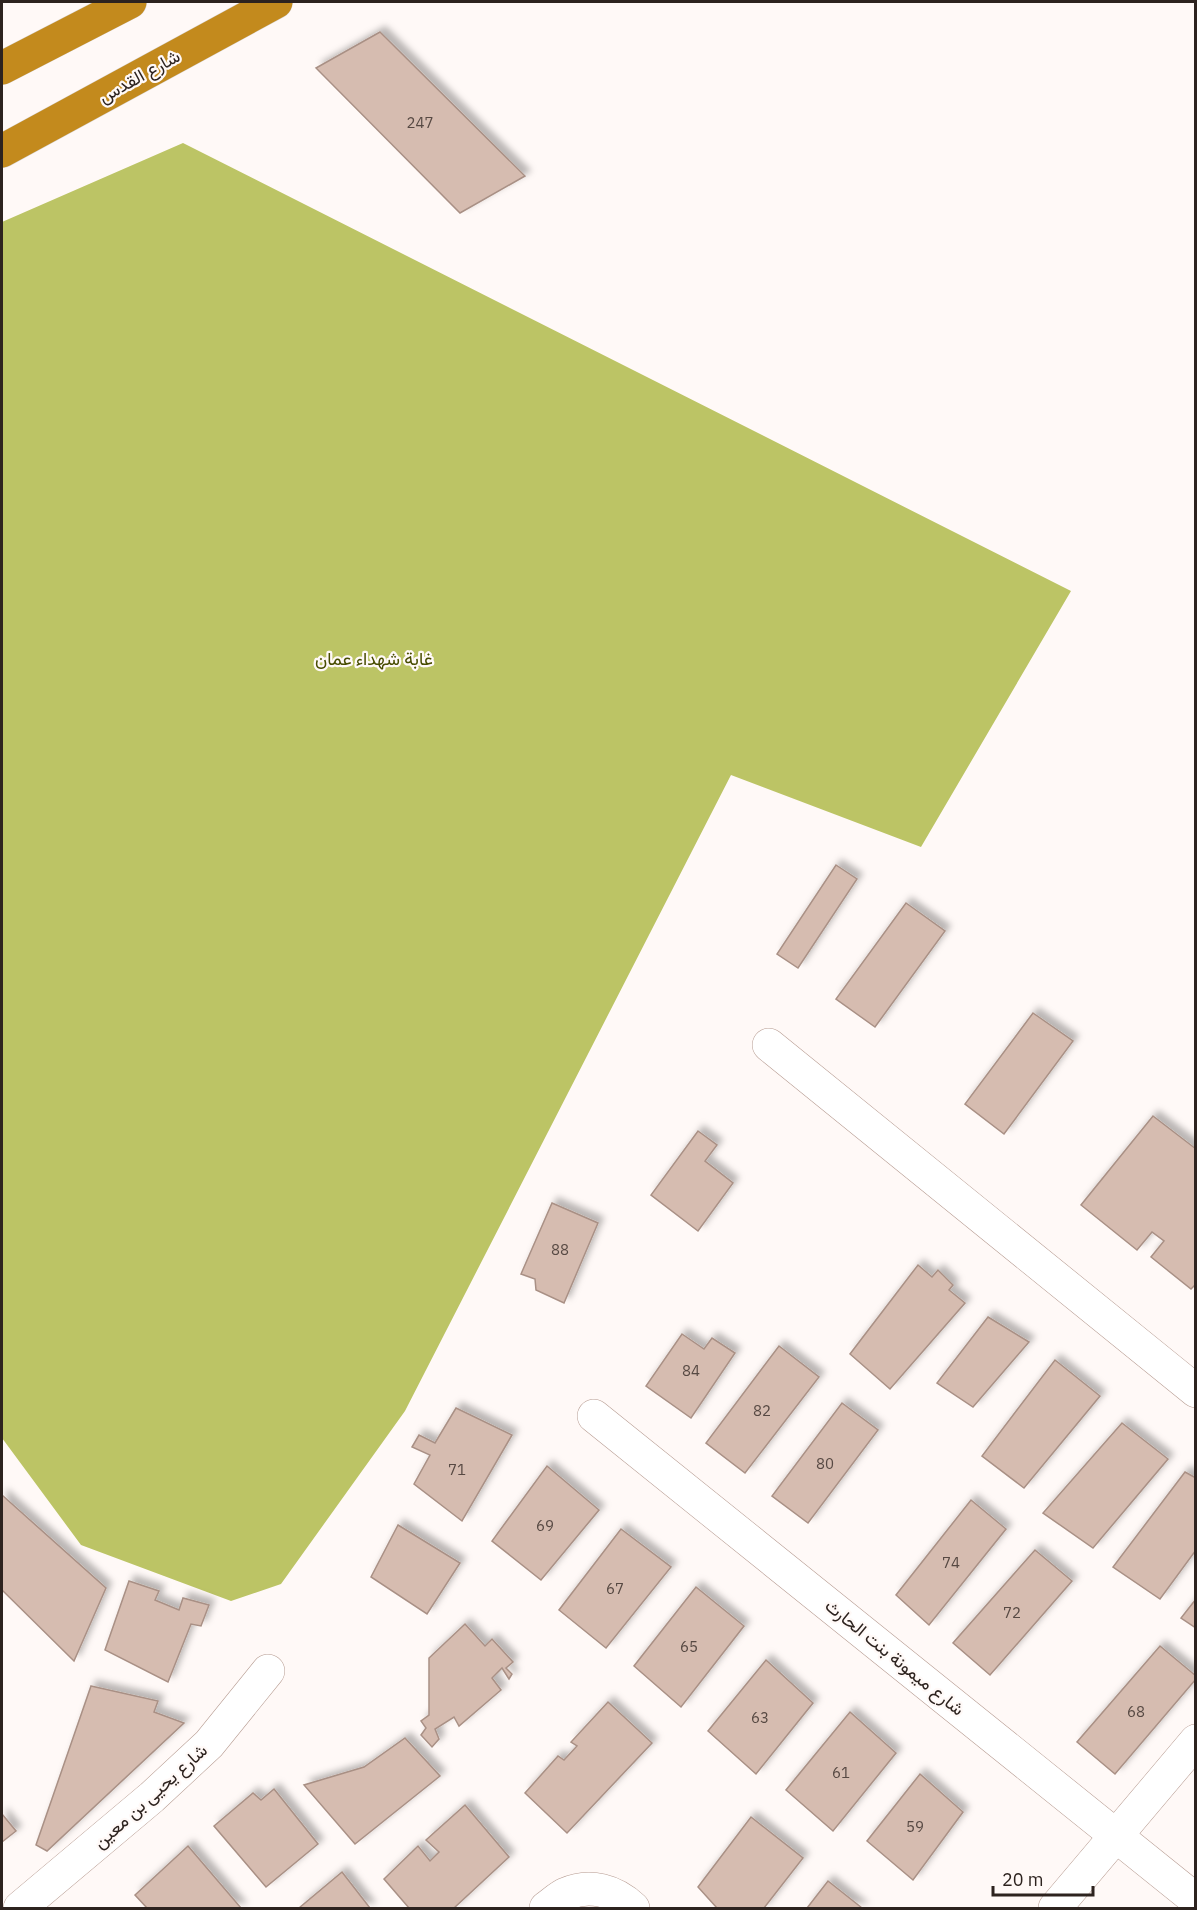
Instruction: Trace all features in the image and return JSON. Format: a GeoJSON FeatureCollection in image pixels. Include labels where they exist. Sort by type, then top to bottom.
{"type":"FeatureCollection","features":[{"type":"Feature","properties":{"kind":"highway"},"geometry":{"type":"LineString","coordinates":[[2,68],[130,2]]}},
{"type":"Feature","properties":{"kind":"highway","name":"شارع القدس"},"geometry":{"type":"LineString","coordinates":[[2,151],[276,2]]}},
{"type":"Feature","properties":{"kind":"street"},"geometry":{"type":"LineString","coordinates":[[769,1045],[1196,1391]]}},
{"type":"Feature","properties":{"kind":"street","name":"شارع ميمونة بنت الحارث"},"geometry":{"type":"LineString","coordinates":[[594,1416],[1196,1900]]}},
{"type":"Feature","properties":{"kind":"street","name":"شارع يحيى بن معين"},"geometry":{"type":"LineString","coordinates":[[20,1908],[152,1797],[209,1744],[268,1671]]}},
{"type":"Feature","properties":{"kind":"street"},"geometry":{"type":"LineString","coordinates":[[1055,1908],[1196,1741]]}},
{"type":"Feature","properties":{"kind":"street"},"geometry":{"type":"LineString","coordinates":[[546,1908],[565,1894],[584,1889],[604,1890],[623,1899],[633,1908]]}},
{"type":"Feature","properties":{"kind":"green space","name":"غابة شهداء عمان"},"geometry":{"type":"Polygon","coordinates":[[[183,143],[1071,591],[921,847],[731,775],[405,1411],[281,1584],[231,1601],[81,1545],[2,1438],[2,222],[183,143]]]}},
{"type":"Feature","properties":{"kind":"building"},"geometry":{"type":"Polygon","coordinates":[[[380,32],[525,176],[460,213],[316,68],[380,32]]]}},
{"type":"Feature","properties":{"kind":"building"},"geometry":{"type":"Polygon","coordinates":[[[836,865],[857,879],[798,968],[777,954],[836,865]]]}},
{"type":"Feature","properties":{"kind":"building"},"geometry":{"type":"Polygon","coordinates":[[[906,903],[945,931],[875,1027],[836,999],[906,903]]]}},
{"type":"Feature","properties":{"kind":"building"},"geometry":{"type":"Polygon","coordinates":[[[1033,1013],[1073,1041],[1004,1134],[965,1104],[1033,1013]]]}},
{"type":"Feature","properties":{"kind":"building"},"geometry":{"type":"Polygon","coordinates":[[[1153,1116],[1196,1149],[1196,1284],[1191,1289],[1151,1257],[1164,1241],[1152,1232],[1137,1250],[1081,1205],[1153,1116]]]}},
{"type":"Feature","properties":{"kind":"building"},"geometry":{"type":"Polygon","coordinates":[[[698,1131],[717,1145],[705,1161],[733,1183],[698,1231],[651,1195],[698,1131]]]}},
{"type":"Feature","properties":{"kind":"building"},"geometry":{"type":"Polygon","coordinates":[[[552,1203],[598,1223],[564,1303],[536,1290],[535,1279],[521,1274],[552,1203]]]}},
{"type":"Feature","properties":{"kind":"building"},"geometry":{"type":"Polygon","coordinates":[[[918,1265],[932,1277],[938,1270],[953,1285],[949,1290],[965,1303],[890,1389],[850,1354],[918,1265]]]}},
{"type":"Feature","properties":{"kind":"building"},"geometry":{"type":"Polygon","coordinates":[[[988,1317],[1029,1342],[973,1407],[937,1383],[988,1317]]]}},
{"type":"Feature","properties":{"kind":"building"},"geometry":{"type":"Polygon","coordinates":[[[682,1334],[704,1349],[712,1338],[735,1353],[691,1418],[646,1386],[682,1334]]]}},
{"type":"Feature","properties":{"kind":"building"},"geometry":{"type":"Polygon","coordinates":[[[779,1346],[819,1377],[745,1473],[706,1443],[779,1346]]]}},
{"type":"Feature","properties":{"kind":"building"},"geometry":{"type":"Polygon","coordinates":[[[1055,1360],[1100,1396],[1024,1488],[982,1456],[1055,1360]]]}},
{"type":"Feature","properties":{"kind":"building"},"geometry":{"type":"Polygon","coordinates":[[[842,1403],[878,1430],[808,1523],[772,1496],[842,1403]]]}},
{"type":"Feature","properties":{"kind":"building"},"geometry":{"type":"Polygon","coordinates":[[[456,1408],[512,1435],[462,1521],[414,1484],[430,1455],[412,1447],[419,1435],[435,1443],[456,1408]]]}},
{"type":"Feature","properties":{"kind":"building"},"geometry":{"type":"Polygon","coordinates":[[[1122,1423],[1168,1459],[1093,1548],[1043,1513],[1122,1423]]]}},
{"type":"Feature","properties":{"kind":"building"},"geometry":{"type":"Polygon","coordinates":[[[547,1466],[599,1510],[541,1580],[492,1541],[547,1466]]]}},
{"type":"Feature","properties":{"kind":"building"},"geometry":{"type":"Polygon","coordinates":[[[1185,1472],[1196,1478],[1196,1550],[1160,1599],[1113,1567],[1185,1472]]]}},
{"type":"Feature","properties":{"kind":"building"},"geometry":{"type":"Polygon","coordinates":[[[2,1495],[106,1588],[74,1661],[2,1590],[2,1495]]]}},
{"type":"Feature","properties":{"kind":"building"},"geometry":{"type":"Polygon","coordinates":[[[971,1500],[1006,1529],[929,1625],[896,1595],[971,1500]]]}},
{"type":"Feature","properties":{"kind":"building"},"geometry":{"type":"Polygon","coordinates":[[[398,1525],[460,1563],[427,1614],[371,1577],[398,1525]]]}},
{"type":"Feature","properties":{"kind":"building"},"geometry":{"type":"Polygon","coordinates":[[[621,1529],[671,1567],[606,1648],[559,1610],[621,1529]]]}},
{"type":"Feature","properties":{"kind":"building"},"geometry":{"type":"Polygon","coordinates":[[[1035,1550],[1072,1581],[990,1675],[953,1643],[1035,1550]]]}},
{"type":"Feature","properties":{"kind":"building"},"geometry":{"type":"Polygon","coordinates":[[[129,1581],[159,1591],[155,1600],[179,1610],[183,1598],[209,1605],[201,1626],[191,1624],[168,1682],[105,1650],[129,1581]]]}},
{"type":"Feature","properties":{"kind":"building"},"geometry":{"type":"Polygon","coordinates":[[[696,1587],[744,1626],[681,1707],[634,1666],[696,1587]]]}},
{"type":"Feature","properties":{"kind":"building"},"geometry":{"type":"Polygon","coordinates":[[[1196,1599],[1196,1628],[1181,1618],[1196,1599]]]}},
{"type":"Feature","properties":{"kind":"building"},"geometry":{"type":"Polygon","coordinates":[[[465,1624],[485,1646],[492,1639],[513,1662],[506,1668],[512,1674],[509,1679],[502,1668],[492,1678],[501,1690],[459,1726],[454,1717],[435,1729],[439,1739],[432,1747],[421,1735],[426,1728],[421,1721],[429,1715],[429,1658],[465,1624]]]}},
{"type":"Feature","properties":{"kind":"building"},"geometry":{"type":"Polygon","coordinates":[[[1160,1646],[1196,1676],[1196,1679],[1115,1774],[1077,1742],[1160,1646]]]}},
{"type":"Feature","properties":{"kind":"building"},"geometry":{"type":"Polygon","coordinates":[[[766,1660],[813,1703],[756,1774],[708,1731],[766,1660]]]}},
{"type":"Feature","properties":{"kind":"building"},"geometry":{"type":"Polygon","coordinates":[[[91,1686],[158,1701],[154,1712],[184,1723],[47,1851],[36,1845],[91,1686]]]}},
{"type":"Feature","properties":{"kind":"building"},"geometry":{"type":"Polygon","coordinates":[[[608,1702],[652,1743],[567,1833],[525,1793],[558,1756],[564,1760],[577,1746],[571,1742],[608,1702]]]}},
{"type":"Feature","properties":{"kind":"building"},"geometry":{"type":"Polygon","coordinates":[[[850,1712],[896,1753],[833,1831],[786,1790],[850,1712]]]}},
{"type":"Feature","properties":{"kind":"building"},"geometry":{"type":"Polygon","coordinates":[[[405,1738],[440,1776],[355,1844],[304,1785],[364,1767],[405,1738]]]}},
{"type":"Feature","properties":{"kind":"building"},"geometry":{"type":"Polygon","coordinates":[[[920,1774],[963,1812],[913,1880],[867,1841],[920,1774]]]}},
{"type":"Feature","properties":{"kind":"building"},"geometry":{"type":"Polygon","coordinates":[[[274,1789],[318,1844],[266,1887],[214,1826],[253,1793],[261,1800],[274,1789]]]}},
{"type":"Feature","properties":{"kind":"building"},"geometry":{"type":"Polygon","coordinates":[[[465,1805],[509,1857],[454,1908],[409,1908],[384,1879],[418,1846],[430,1861],[439,1852],[426,1840],[465,1805]]]}},
{"type":"Feature","properties":{"kind":"building"},"geometry":{"type":"Polygon","coordinates":[[[2,1814],[16,1831],[2,1842],[2,1814]]]}},
{"type":"Feature","properties":{"kind":"building"},"geometry":{"type":"Polygon","coordinates":[[[751,1817],[803,1858],[764,1908],[717,1908],[698,1887],[751,1817]]]}},
{"type":"Feature","properties":{"kind":"building"},"geometry":{"type":"Polygon","coordinates":[[[188,1846],[241,1908],[147,1908],[135,1895],[188,1846]]]}},
{"type":"Feature","properties":{"kind":"building"},"geometry":{"type":"Polygon","coordinates":[[[342,1872],[370,1908],[299,1908],[342,1872]]]}},
{"type":"Feature","properties":{"kind":"building"},"geometry":{"type":"Polygon","coordinates":[[[828,1881],[862,1908],[807,1908],[828,1881]]]}}]}
